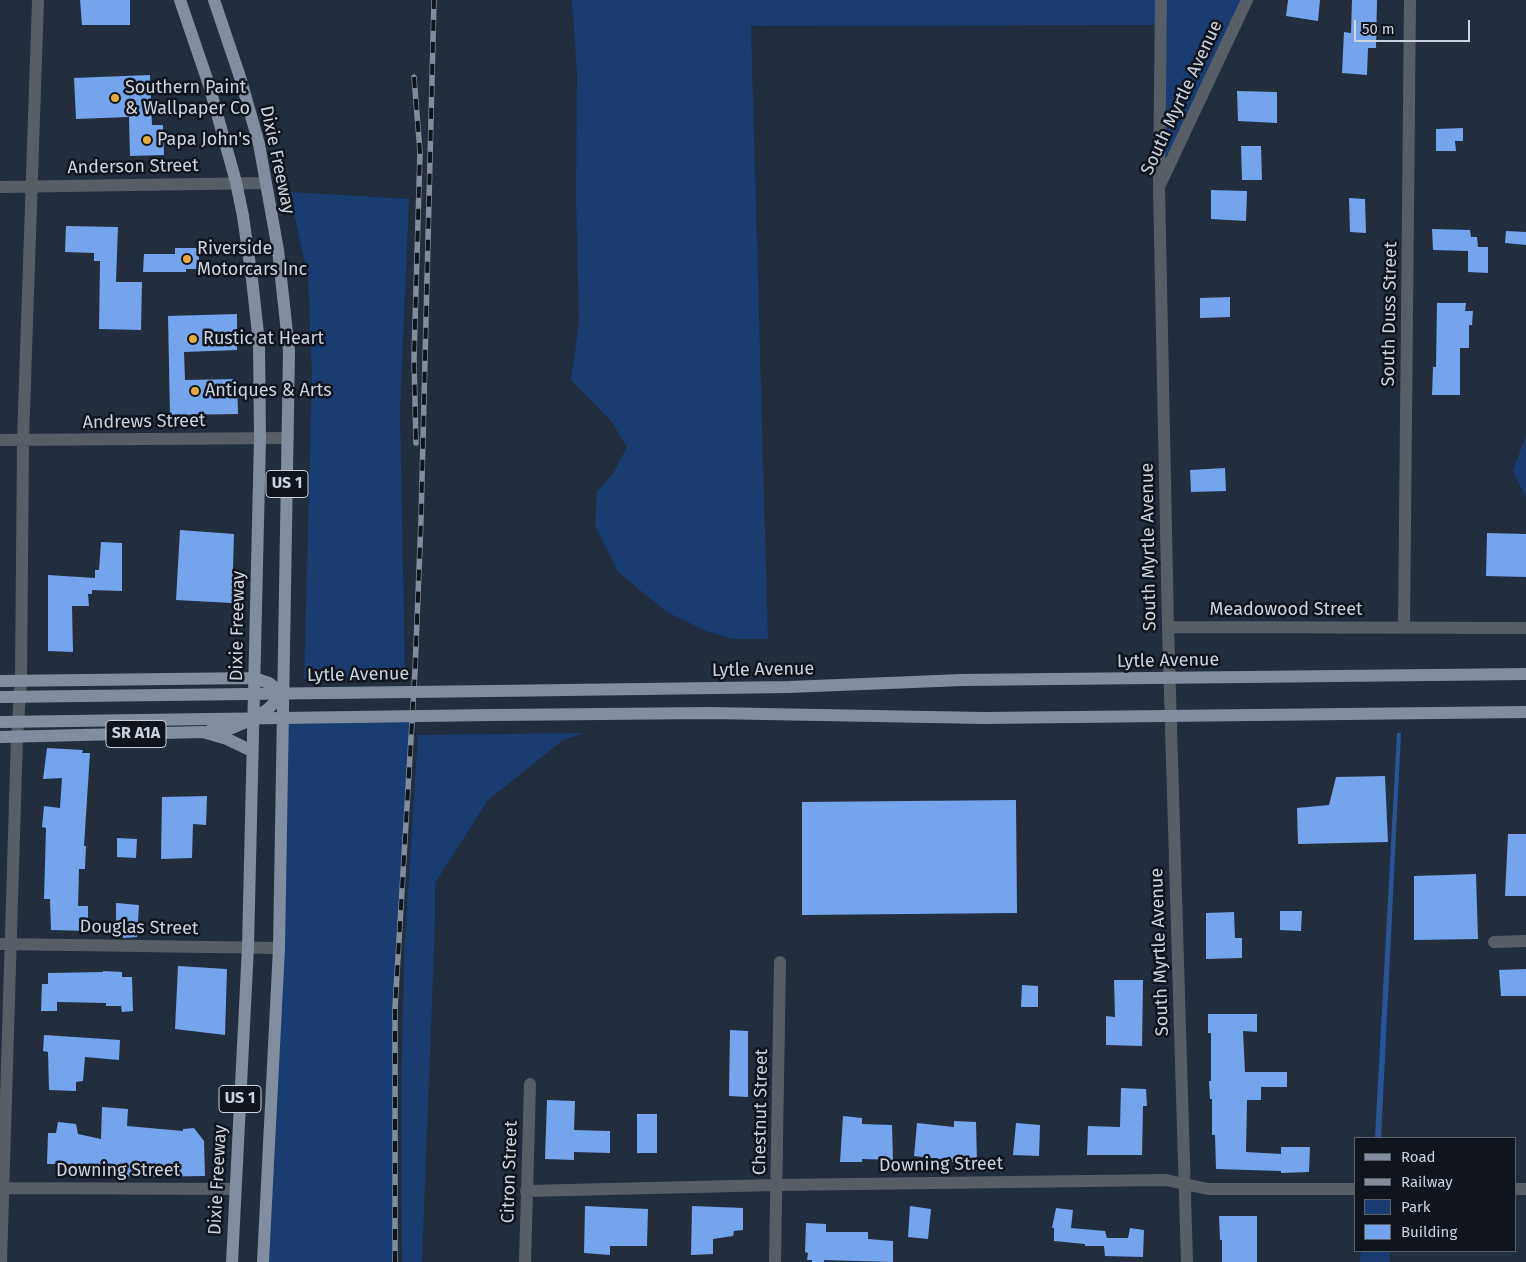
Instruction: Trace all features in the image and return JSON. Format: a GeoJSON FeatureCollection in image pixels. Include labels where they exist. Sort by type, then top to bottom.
{"type":"FeatureCollection","features":[{"type":"Feature","properties":{"kind":"main road","name":"Dixie Freeway"},"geometry":{"type":"LineString","coordinates":[[180,0],[211,91],[236,182],[243,216],[259,343],[260,438],[248,947],[232,1262]]}},
{"type":"Feature","properties":{"kind":"main road","name":"Dixie Freeway"},"geometry":{"type":"LineString","coordinates":[[214,0],[259,144],[278,250],[289,351],[278,948],[264,1262]]}},
{"type":"Feature","properties":{"kind":"main road","name":"Lytle Avenue"},"geometry":{"type":"LineString","coordinates":[[0,697],[790,688],[962,680],[1526,674]]}},
{"type":"Feature","properties":{"kind":"main road"},"geometry":{"type":"LineString","coordinates":[[0,681],[254,678],[269,683],[283,694],[268,709],[253,719],[232,728],[203,732]]}},
{"type":"Feature","properties":{"kind":"main road"},"geometry":{"type":"LineString","coordinates":[[0,722],[710,713],[984,718],[1526,712]]}},
{"type":"Feature","properties":{"kind":"main road","name":"SR A1A"},"geometry":{"type":"LineString","coordinates":[[0,737],[203,732],[227,739],[252,751]]}},
{"type":"Feature","properties":{"kind":"street"},"geometry":{"type":"LineString","coordinates":[[1,1262],[5,944],[21,681],[23,440],[38,0]]}},
{"type":"Feature","properties":{"kind":"street"},"geometry":{"type":"LineString","coordinates":[[1159,187],[1161,0]]}},
{"type":"Feature","properties":{"kind":"street","name":"South Myrtle Avenue"},"geometry":{"type":"LineString","coordinates":[[1187,1262],[1168,627],[1159,187],[1247,0]]}},
{"type":"Feature","properties":{"kind":"street","name":"South Duss Street"},"geometry":{"type":"LineString","coordinates":[[1404,628],[1410,0]]}},
{"type":"Feature","properties":{"kind":"street","name":"Anderson Street"},"geometry":{"type":"LineString","coordinates":[[0,187],[266,183]]}},
{"type":"Feature","properties":{"kind":"street","name":"Andrews Street"},"geometry":{"type":"LineString","coordinates":[[0,440],[288,438]]}},
{"type":"Feature","properties":{"kind":"street","name":"Meadowood Street"},"geometry":{"type":"LineString","coordinates":[[1168,627],[1526,628]]}},
{"type":"Feature","properties":{"kind":"street"},"geometry":{"type":"LineString","coordinates":[[1494,942],[1526,941]]}},
{"type":"Feature","properties":{"kind":"street","name":"Douglas Street"},"geometry":{"type":"LineString","coordinates":[[5,944],[278,948]]}},
{"type":"Feature","properties":{"kind":"street","name":"Chestnut Street"},"geometry":{"type":"LineString","coordinates":[[775,1262],[780,962]]}},
{"type":"Feature","properties":{"kind":"street","name":"Citron Street"},"geometry":{"type":"LineString","coordinates":[[525,1262],[530,1084]]}},
{"type":"Feature","properties":{"kind":"street","name":"Downing Street"},"geometry":{"type":"LineString","coordinates":[[526,1191],[777,1185],[1166,1180],[1208,1189],[1354,1189]]}},
{"type":"Feature","properties":{"kind":"street","name":"Downing Street"},"geometry":{"type":"LineString","coordinates":[[1,1188],[235,1189]]}},
{"type":"Feature","properties":{"kind":"green space"},"geometry":{"type":"Polygon","coordinates":[[[572,0],[1247,0],[1159,187],[1161,25],[751,26],[768,639],[732,639],[706,631],[667,612],[618,572],[595,526],[597,492],[614,472],[627,447],[611,421],[571,380],[579,322],[576,199],[577,74],[572,0]]]}},
{"type":"Feature","properties":{"kind":"green space"},"geometry":{"type":"Polygon","coordinates":[[[289,192],[409,199],[400,411],[405,676],[304,679],[312,377],[308,276],[289,192]]]}},
{"type":"Feature","properties":{"kind":"green space"},"geometry":{"type":"Polygon","coordinates":[[[1526,435],[1526,498],[1513,471],[1526,435]]]}},
{"type":"Feature","properties":{"kind":"green space"},"geometry":{"type":"Polygon","coordinates":[[[412,716],[397,958],[394,1095],[395,1262],[263,1262],[282,722],[412,716]]]}},
{"type":"Feature","properties":{"kind":"green space"},"geometry":{"type":"Polygon","coordinates":[[[583,733],[563,740],[488,800],[435,883],[422,1262],[402,1262],[401,1094],[404,958],[418,735],[583,733]]]}},
{"type":"Feature","properties":{"kind":"green space"},"geometry":{"type":"Polygon","coordinates":[[[1361,1252],[1390,1252],[1390,1262],[1360,1262],[1361,1252]]]}},
{"type":"Feature","properties":{"kind":"shaded area"},"geometry":{"type":"Polygon","coordinates":[[[1397,733],[1401,733],[1381,1137],[1375,1137],[1397,733]]]}},
{"type":"Feature","properties":{"kind":"building"},"geometry":{"type":"Polygon","coordinates":[[[80,0],[130,0],[130,25],[82,25],[80,0]]]}},
{"type":"Feature","properties":{"kind":"building"},"geometry":{"type":"Polygon","coordinates":[[[1288,0],[1320,0],[1318,21],[1286,16],[1288,0]]]}},
{"type":"Feature","properties":{"kind":"building"},"geometry":{"type":"Polygon","coordinates":[[[1352,0],[1377,0],[1376,48],[1368,48],[1367,75],[1342,73],[1344,32],[1351,33],[1352,0]]]}},
{"type":"Feature","properties":{"kind":"building"},"geometry":{"type":"Polygon","coordinates":[[[150,75],[152,125],[163,125],[164,155],[130,156],[129,117],[76,119],[74,78],[150,75]]]}},
{"type":"Feature","properties":{"kind":"building"},"geometry":{"type":"Polygon","coordinates":[[[1237,91],[1277,92],[1277,123],[1238,121],[1237,91]]]}},
{"type":"Feature","properties":{"kind":"building"},"geometry":{"type":"Polygon","coordinates":[[[1463,128],[1463,141],[1455,141],[1456,151],[1436,151],[1436,129],[1463,128]]]}},
{"type":"Feature","properties":{"kind":"building"},"geometry":{"type":"Polygon","coordinates":[[[1241,146],[1261,146],[1262,180],[1242,180],[1241,146]]]}},
{"type":"Feature","properties":{"kind":"building"},"geometry":{"type":"Polygon","coordinates":[[[1211,190],[1247,191],[1246,221],[1211,219],[1211,190]]]}},
{"type":"Feature","properties":{"kind":"building"},"geometry":{"type":"Polygon","coordinates":[[[1349,198],[1365,199],[1366,233],[1350,232],[1349,198]]]}},
{"type":"Feature","properties":{"kind":"building"},"geometry":{"type":"Polygon","coordinates":[[[66,226],[118,227],[116,282],[142,282],[141,330],[99,329],[100,261],[94,261],[94,253],[65,252],[66,226]]]}},
{"type":"Feature","properties":{"kind":"building"},"geometry":{"type":"Polygon","coordinates":[[[1432,229],[1470,230],[1471,237],[1477,237],[1478,247],[1488,247],[1488,273],[1468,272],[1468,251],[1433,250],[1432,229]]]}},
{"type":"Feature","properties":{"kind":"building"},"geometry":{"type":"Polygon","coordinates":[[[1506,231],[1526,232],[1526,245],[1505,243],[1506,231]]]}},
{"type":"Feature","properties":{"kind":"building"},"geometry":{"type":"Polygon","coordinates":[[[175,248],[199,248],[199,269],[186,269],[186,272],[143,272],[144,254],[175,254],[175,248]]]}},
{"type":"Feature","properties":{"kind":"building"},"geometry":{"type":"Polygon","coordinates":[[[1230,297],[1230,317],[1200,318],[1200,298],[1230,297]]]}},
{"type":"Feature","properties":{"kind":"building"},"geometry":{"type":"Polygon","coordinates":[[[1437,303],[1466,303],[1465,311],[1473,311],[1472,325],[1469,325],[1469,348],[1460,348],[1460,395],[1432,395],[1433,367],[1436,367],[1437,303]]]}},
{"type":"Feature","properties":{"kind":"building"},"geometry":{"type":"Polygon","coordinates":[[[237,314],[237,350],[184,352],[185,380],[237,379],[238,414],[170,415],[168,316],[237,314]]]}},
{"type":"Feature","properties":{"kind":"building"},"geometry":{"type":"Polygon","coordinates":[[[1225,468],[1226,491],[1191,492],[1190,470],[1225,468]]]}},
{"type":"Feature","properties":{"kind":"building"},"geometry":{"type":"Polygon","coordinates":[[[180,530],[234,534],[232,603],[176,600],[180,530]]]}},
{"type":"Feature","properties":{"kind":"building"},"geometry":{"type":"Polygon","coordinates":[[[1487,533],[1526,534],[1526,577],[1486,576],[1487,533]]]}},
{"type":"Feature","properties":{"kind":"building"},"geometry":{"type":"Polygon","coordinates":[[[101,542],[122,543],[122,591],[92,590],[92,594],[88,594],[89,606],[72,606],[73,652],[48,651],[48,575],[95,578],[95,570],[99,570],[101,542]]]}},
{"type":"Feature","properties":{"kind":"building"},"geometry":{"type":"Polygon","coordinates":[[[47,748],[83,750],[82,753],[90,753],[84,846],[86,846],[85,869],[79,869],[78,906],[88,906],[88,931],[51,930],[50,899],[44,899],[46,828],[42,827],[44,806],[60,808],[62,778],[43,779],[47,748]]]}},
{"type":"Feature","properties":{"kind":"building"},"geometry":{"type":"Polygon","coordinates":[[[1385,776],[1388,842],[1298,844],[1297,808],[1329,805],[1336,777],[1385,776]]]}},
{"type":"Feature","properties":{"kind":"building"},"geometry":{"type":"Polygon","coordinates":[[[207,796],[206,825],[193,824],[192,858],[161,859],[162,797],[207,796]]]}},
{"type":"Feature","properties":{"kind":"building"},"geometry":{"type":"Polygon","coordinates":[[[1016,800],[1017,913],[802,915],[802,802],[1016,800]]]}},
{"type":"Feature","properties":{"kind":"building"},"geometry":{"type":"Polygon","coordinates":[[[1508,834],[1526,834],[1526,896],[1505,896],[1508,834]]]}},
{"type":"Feature","properties":{"kind":"building"},"geometry":{"type":"Polygon","coordinates":[[[117,838],[137,839],[136,858],[117,857],[117,838]]]}},
{"type":"Feature","properties":{"kind":"building"},"geometry":{"type":"Polygon","coordinates":[[[1476,874],[1478,939],[1414,940],[1414,876],[1476,874]]]}},
{"type":"Feature","properties":{"kind":"building"},"geometry":{"type":"Polygon","coordinates":[[[116,903],[139,905],[137,937],[123,938],[123,923],[116,922],[116,903]]]}},
{"type":"Feature","properties":{"kind":"building"},"geometry":{"type":"Polygon","coordinates":[[[1280,911],[1302,911],[1301,931],[1280,930],[1280,911]]]}},
{"type":"Feature","properties":{"kind":"building"},"geometry":{"type":"Polygon","coordinates":[[[1234,912],[1235,938],[1242,938],[1242,958],[1206,959],[1206,913],[1234,912]]]}},
{"type":"Feature","properties":{"kind":"building"},"geometry":{"type":"Polygon","coordinates":[[[178,966],[227,969],[225,1035],[175,1029],[178,966]]]}},
{"type":"Feature","properties":{"kind":"building"},"geometry":{"type":"Polygon","coordinates":[[[1526,969],[1526,996],[1501,996],[1499,970],[1526,969]]]}},
{"type":"Feature","properties":{"kind":"building"},"geometry":{"type":"Polygon","coordinates":[[[122,972],[122,977],[132,977],[133,1011],[122,1012],[121,1006],[106,1006],[106,1003],[57,1002],[57,1011],[41,1011],[42,984],[48,984],[48,973],[122,972]]]}},
{"type":"Feature","properties":{"kind":"building"},"geometry":{"type":"Polygon","coordinates":[[[1114,980],[1143,980],[1142,1046],[1106,1045],[1106,1016],[1115,1017],[1114,980]]]}},
{"type":"Feature","properties":{"kind":"building"},"geometry":{"type":"Polygon","coordinates":[[[1022,985],[1038,986],[1038,1007],[1021,1007],[1022,985]]]}},
{"type":"Feature","properties":{"kind":"building"},"geometry":{"type":"Polygon","coordinates":[[[1208,1014],[1257,1014],[1257,1032],[1243,1031],[1245,1072],[1287,1072],[1287,1087],[1261,1087],[1261,1100],[1247,1100],[1246,1152],[1281,1154],[1281,1147],[1310,1147],[1309,1172],[1281,1173],[1281,1171],[1216,1169],[1215,1135],[1212,1135],[1212,1099],[1210,1099],[1209,1081],[1211,1081],[1211,1033],[1208,1033],[1208,1014]]]}},
{"type":"Feature","properties":{"kind":"building"},"geometry":{"type":"Polygon","coordinates":[[[730,1030],[748,1031],[748,1097],[729,1096],[730,1030]]]}},
{"type":"Feature","properties":{"kind":"building"},"geometry":{"type":"Polygon","coordinates":[[[44,1035],[120,1040],[119,1060],[85,1057],[83,1081],[76,1082],[76,1091],[49,1090],[48,1052],[43,1051],[44,1035]]]}},
{"type":"Feature","properties":{"kind":"building"},"geometry":{"type":"Polygon","coordinates":[[[1121,1088],[1146,1089],[1147,1106],[1143,1106],[1142,1155],[1087,1155],[1088,1126],[1120,1127],[1121,1088]]]}},
{"type":"Feature","properties":{"kind":"building"},"geometry":{"type":"Polygon","coordinates":[[[547,1100],[575,1101],[574,1130],[610,1131],[610,1153],[574,1152],[574,1160],[545,1159],[547,1100]]]}},
{"type":"Feature","properties":{"kind":"building"},"geometry":{"type":"Polygon","coordinates":[[[102,1107],[128,1109],[127,1126],[183,1131],[183,1129],[194,1128],[204,1141],[205,1176],[141,1177],[99,1175],[100,1164],[47,1164],[48,1133],[56,1133],[58,1122],[76,1124],[78,1134],[101,1139],[102,1107]]]}},
{"type":"Feature","properties":{"kind":"building"},"geometry":{"type":"Polygon","coordinates":[[[637,1114],[657,1114],[657,1153],[637,1153],[637,1114]]]}},
{"type":"Feature","properties":{"kind":"building"},"geometry":{"type":"Polygon","coordinates":[[[843,1116],[862,1118],[862,1124],[892,1125],[893,1160],[862,1159],[862,1162],[840,1162],[843,1116]]]}},
{"type":"Feature","properties":{"kind":"building"},"geometry":{"type":"Polygon","coordinates":[[[954,1121],[976,1122],[977,1162],[948,1162],[948,1160],[914,1156],[917,1123],[954,1127],[954,1121]]]}},
{"type":"Feature","properties":{"kind":"building"},"geometry":{"type":"Polygon","coordinates":[[[1016,1123],[1040,1125],[1039,1156],[1013,1155],[1016,1123]]]}},
{"type":"Feature","properties":{"kind":"building"},"geometry":{"type":"Polygon","coordinates":[[[585,1206],[648,1209],[647,1246],[610,1246],[610,1255],[584,1253],[585,1206]]]}},
{"type":"Feature","properties":{"kind":"building"},"geometry":{"type":"Polygon","coordinates":[[[692,1206],[743,1208],[743,1230],[734,1231],[733,1236],[713,1239],[713,1254],[691,1255],[692,1206]]]}},
{"type":"Feature","properties":{"kind":"building"},"geometry":{"type":"Polygon","coordinates":[[[910,1206],[931,1209],[928,1239],[908,1237],[910,1206]]]}},
{"type":"Feature","properties":{"kind":"building"},"geometry":{"type":"Polygon","coordinates":[[[1056,1208],[1073,1210],[1071,1228],[1105,1231],[1107,1238],[1128,1238],[1130,1228],[1144,1230],[1143,1257],[1105,1256],[1104,1246],[1085,1246],[1085,1244],[1054,1241],[1054,1228],[1052,1228],[1056,1208]]]}},
{"type":"Feature","properties":{"kind":"building"},"geometry":{"type":"Polygon","coordinates":[[[1219,1216],[1257,1216],[1257,1262],[1222,1262],[1219,1216]]]}},
{"type":"Feature","properties":{"kind":"building"},"geometry":{"type":"Polygon","coordinates":[[[806,1223],[826,1224],[826,1232],[868,1232],[868,1239],[893,1241],[893,1262],[824,1260],[824,1262],[812,1262],[812,1260],[807,1260],[808,1253],[805,1252],[806,1223]]]}},
{"type":"Feature","properties":{"kind":"railway"},"geometry":{"type":"LineString","coordinates":[[395,1262],[395,1008],[415,671],[421,520],[434,0]]}},
{"type":"Feature","properties":{"kind":"railway"},"geometry":{"type":"LineString","coordinates":[[414,77],[420,152],[414,358],[416,443]]}},
{"type":"Feature","properties":{"kind":"place","name":"Southern Paint & Wallpaper Co"},"geometry":{"type":"Point","coordinates":[115,98]}},
{"type":"Feature","properties":{"kind":"place","name":"Papa John's"},"geometry":{"type":"Point","coordinates":[147,140]}},
{"type":"Feature","properties":{"kind":"place","name":"Riverside Motorcars Inc"},"geometry":{"type":"Point","coordinates":[187,259]}},
{"type":"Feature","properties":{"kind":"place","name":"Rustic at Heart"},"geometry":{"type":"Point","coordinates":[193,339]}},
{"type":"Feature","properties":{"kind":"place","name":"Antiques & Arts"},"geometry":{"type":"Point","coordinates":[195,391]}}]}
